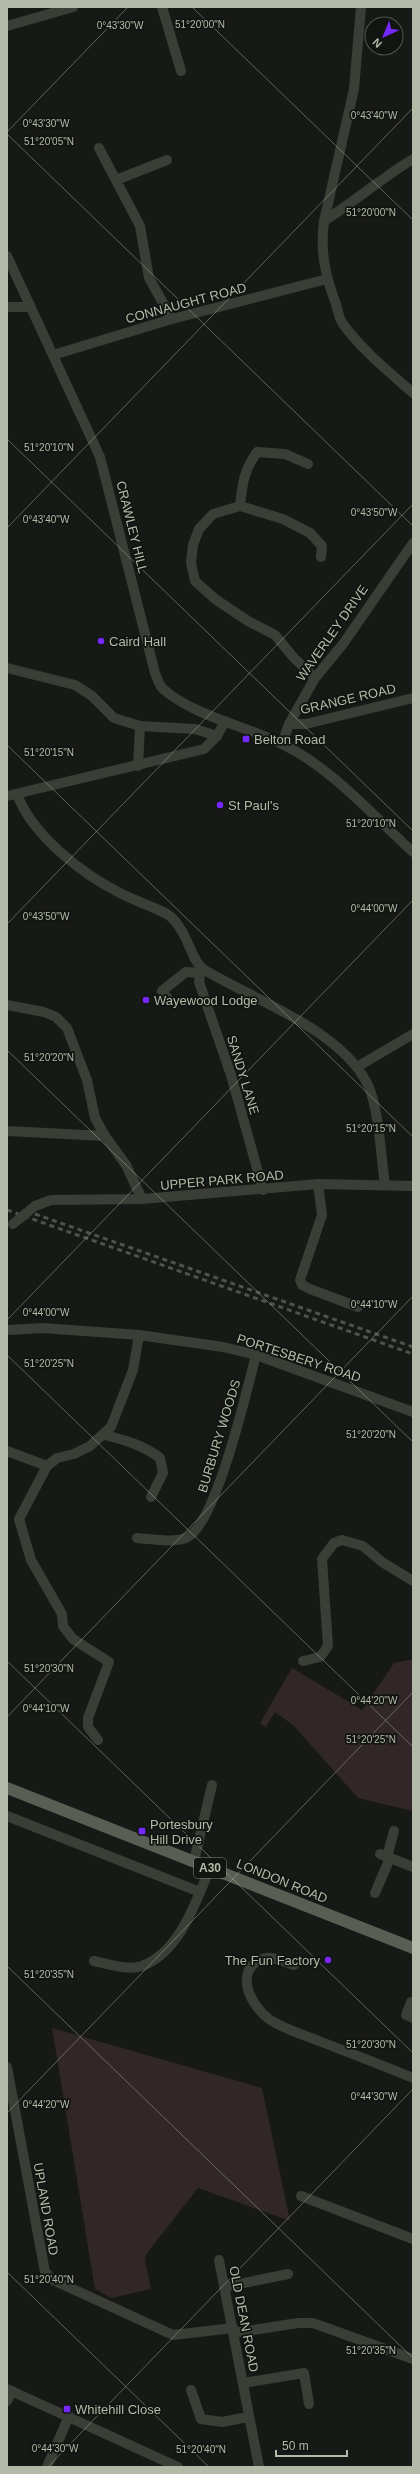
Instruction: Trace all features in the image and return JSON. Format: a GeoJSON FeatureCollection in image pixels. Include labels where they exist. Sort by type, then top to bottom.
{"type":"FeatureCollection","features":[{"type":"Feature","properties":{"kind":"main road","name":"LONDON ROAD"},"geometry":{"type":"LineString","coordinates":[[7,1788],[413,1948]]}},
{"type":"Feature","properties":{"kind":"street"},"geometry":{"type":"LineString","coordinates":[[7,26],[73,7]]}},
{"type":"Feature","properties":{"kind":"street"},"geometry":{"type":"LineString","coordinates":[[162,7],[181,71]]}},
{"type":"Feature","properties":{"kind":"street"},"geometry":{"type":"LineString","coordinates":[[361,7],[354,89],[324,221],[322,246],[327,279],[342,323],[379,363],[413,393]]}},
{"type":"Feature","properties":{"kind":"street"},"geometry":{"type":"LineString","coordinates":[[99,148],[140,226],[149,278],[172,319]]}},
{"type":"Feature","properties":{"kind":"street"},"geometry":{"type":"LineString","coordinates":[[324,221],[357,199],[384,177],[413,159]]}},
{"type":"Feature","properties":{"kind":"street"},"geometry":{"type":"LineString","coordinates":[[116,180],[167,160]]}},
{"type":"Feature","properties":{"kind":"street","name":"CRAWLEY HILL"},"geometry":{"type":"LineString","coordinates":[[7,256],[100,457],[155,673],[162,688],[190,705],[282,744],[306,758],[337,782],[413,852]]}},
{"type":"Feature","properties":{"kind":"street","name":"CONNAUGHT ROAD"},"geometry":{"type":"LineString","coordinates":[[53,355],[172,319],[327,279]]}},
{"type":"Feature","properties":{"kind":"street"},"geometry":{"type":"LineString","coordinates":[[7,307],[31,307]]}},
{"type":"Feature","properties":{"kind":"street"},"geometry":{"type":"LineString","coordinates":[[240,506],[242,479],[249,463],[258,452],[285,454],[308,464]]}},
{"type":"Feature","properties":{"kind":"street"},"geometry":{"type":"LineString","coordinates":[[315,678],[294,658],[275,636],[248,621],[215,599],[195,581],[191,563],[193,545],[199,529],[213,514],[240,506],[283,519],[310,533],[322,546],[321,557]]}},
{"type":"Feature","properties":{"kind":"street","name":"WAVERLEY DRIVE"},"geometry":{"type":"LineString","coordinates":[[282,744],[289,724],[315,678],[343,644],[413,543]]}},
{"type":"Feature","properties":{"kind":"street"},"geometry":{"type":"LineString","coordinates":[[7,668],[76,685],[92,696],[114,718],[140,726],[195,729],[217,736]]}},
{"type":"Feature","properties":{"kind":"street","name":"GRANGE ROAD"},"geometry":{"type":"LineString","coordinates":[[289,724],[306,724],[413,698]]}},
{"type":"Feature","properties":{"kind":"street"},"geometry":{"type":"LineString","coordinates":[[12,795],[204,749],[217,736],[225,721]]}},
{"type":"Feature","properties":{"kind":"street"},"geometry":{"type":"LineString","coordinates":[[138,766],[140,726]]}},
{"type":"Feature","properties":{"kind":"street","name":"SANDY LANE"},"geometry":{"type":"LineString","coordinates":[[12,795],[41,834],[70,859],[113,889],[167,915],[179,925],[201,970],[199,982],[231,1075],[263,1190]]}},
{"type":"Feature","properties":{"kind":"street"},"geometry":{"type":"LineString","coordinates":[[169,1000],[162,991],[186,972],[201,970],[270,1004],[322,1036],[341,1051],[357,1067],[368,1085],[375,1113],[385,1185]]}},
{"type":"Feature","properties":{"kind":"street"},"geometry":{"type":"LineString","coordinates":[[7,1005],[44,1012],[56,1017],[67,1028],[87,1080],[96,1118],[105,1136],[126,1165],[142,1199]]}},
{"type":"Feature","properties":{"kind":"street"},"geometry":{"type":"LineString","coordinates":[[357,1067],[413,1034]]}},
{"type":"Feature","properties":{"kind":"street"},"geometry":{"type":"LineString","coordinates":[[7,1130],[105,1136]]}},
{"type":"Feature","properties":{"kind":"street"},"geometry":{"type":"LineString","coordinates":[[318,1184],[322,1215],[300,1280],[302,1285],[310,1289],[358,1306]]}},
{"type":"Feature","properties":{"kind":"street","name":"UPPER PARK ROAD"},"geometry":{"type":"LineString","coordinates":[[10,1226],[35,1206],[43,1202],[69,1199],[142,1199],[263,1190],[318,1184],[413,1186]]}},
{"type":"Feature","properties":{"kind":"street","name":"PORTESBERY ROAD"},"geometry":{"type":"LineString","coordinates":[[7,1330],[43,1328],[139,1334],[224,1347],[256,1355],[413,1412]]}},
{"type":"Feature","properties":{"kind":"street"},"geometry":{"type":"LineString","coordinates":[[98,1740],[88,1727],[88,1718],[109,1662],[73,1639],[63,1626],[62,1614],[31,1560],[19,1519],[24,1506],[47,1466],[57,1458],[74,1454],[90,1446],[104,1435],[111,1427],[119,1411],[133,1370],[139,1334]]}},
{"type":"Feature","properties":{"kind":"street","name":"BURBURY WOODS"},"geometry":{"type":"LineString","coordinates":[[137,1538],[166,1540],[186,1538],[197,1529],[209,1509],[226,1463],[256,1355]]}},
{"type":"Feature","properties":{"kind":"street"},"geometry":{"type":"LineString","coordinates":[[104,1435],[128,1441],[150,1450],[160,1458],[163,1473],[151,1497]]}},
{"type":"Feature","properties":{"kind":"street"},"geometry":{"type":"LineString","coordinates":[[7,1451],[47,1466]]}},
{"type":"Feature","properties":{"kind":"street"},"geometry":{"type":"LineString","coordinates":[[303,1661],[320,1657],[328,1646],[322,1559],[334,1543],[342,1540],[363,1546],[382,1562],[413,1581]]}},
{"type":"Feature","properties":{"kind":"street"},"geometry":{"type":"LineString","coordinates":[[194,1861],[212,1785]]}},
{"type":"Feature","properties":{"kind":"street"},"geometry":{"type":"LineString","coordinates":[[7,1816],[200,1892]]}},
{"type":"Feature","properties":{"kind":"street"},"geometry":{"type":"LineString","coordinates":[[375,1893],[394,1831]]}},
{"type":"Feature","properties":{"kind":"street"},"geometry":{"type":"LineString","coordinates":[[386,1856],[413,1867]]}},
{"type":"Feature","properties":{"kind":"street"},"geometry":{"type":"LineString","coordinates":[[94,1961],[124,1968],[142,1966],[160,1957],[188,1918],[210,1868]]}},
{"type":"Feature","properties":{"kind":"street"},"geometry":{"type":"LineString","coordinates":[[294,1965],[270,1958],[261,1959],[251,1968],[246,1979],[247,1992],[259,2011],[279,2025],[413,2078]]}},
{"type":"Feature","properties":{"kind":"street"},"geometry":{"type":"LineString","coordinates":[[411,2002],[406,2015],[413,2018]]}},
{"type":"Feature","properties":{"kind":"street","name":"UPLAND ROAD"},"geometry":{"type":"LineString","coordinates":[[7,2068],[44,2272],[53,2280],[173,2335],[233,2331],[298,2323],[313,2323],[413,2359]]}},
{"type":"Feature","properties":{"kind":"street"},"geometry":{"type":"LineString","coordinates":[[300,2196],[413,2239]]}},
{"type":"Feature","properties":{"kind":"street","name":"OLD DEAN ROAD"},"geometry":{"type":"LineString","coordinates":[[219,2260],[243,2383],[248,2417],[259,2467]]}},
{"type":"Feature","properties":{"kind":"street"},"geometry":{"type":"LineString","coordinates":[[224,2287],[288,2274]]}},
{"type":"Feature","properties":{"kind":"street","name":"OLD DEAN ROAD"},"geometry":{"type":"LineString","coordinates":[[243,2383],[304,2373],[310,2404]]}},
{"type":"Feature","properties":{"kind":"street"},"geometry":{"type":"LineString","coordinates":[[7,2401],[9,2390],[69,2416],[178,2467]]}},
{"type":"Feature","properties":{"kind":"street"},"geometry":{"type":"LineString","coordinates":[[191,2390],[202,2419],[222,2422],[248,2417]]}},
{"type":"Feature","properties":{"kind":"street"},"geometry":{"type":"LineString","coordinates":[[47,2467],[69,2416]]}},
{"type":"Feature","properties":{"kind":"shaded area"},"geometry":{"type":"Polygon","coordinates":[[[413,1659],[413,1811],[358,1798],[294,1726],[275,1712],[266,1727],[260,1723],[292,1668],[362,1710],[394,1663],[413,1659]]]}},
{"type":"Feature","properties":{"kind":"shaded area"},"geometry":{"type":"Polygon","coordinates":[[[52,2028],[262,2088],[290,2221],[198,2188],[147,2253],[145,2260],[151,2289],[111,2298],[95,2289],[52,2028]]]}},
{"type":"Feature","properties":{"kind":"railway"},"geometry":{"type":"LineString","coordinates":[[7,1210],[413,1354]]}},
{"type":"Feature","properties":{"kind":"railway"},"geometry":{"type":"LineString","coordinates":[[35,1214],[413,1347]]}},
{"type":"Feature","properties":{"kind":"place","name":"Caird Hall"},"geometry":{"type":"Point","coordinates":[101,641]}},
{"type":"Feature","properties":{"kind":"place","name":"Belton Road"},"geometry":{"type":"Point","coordinates":[246,739]}},
{"type":"Feature","properties":{"kind":"place","name":"St Paul's"},"geometry":{"type":"Point","coordinates":[220,805]}},
{"type":"Feature","properties":{"kind":"place","name":"Wayewood Lodge"},"geometry":{"type":"Point","coordinates":[146,1000]}},
{"type":"Feature","properties":{"kind":"place","name":"Portesbury Hill Drive"},"geometry":{"type":"Point","coordinates":[142,1831]}},
{"type":"Feature","properties":{"kind":"place","name":"The Fun Factory"},"geometry":{"type":"Point","coordinates":[328,1960]}},
{"type":"Feature","properties":{"kind":"place","name":"Whitehill Close"},"geometry":{"type":"Point","coordinates":[67,2409]}}]}
